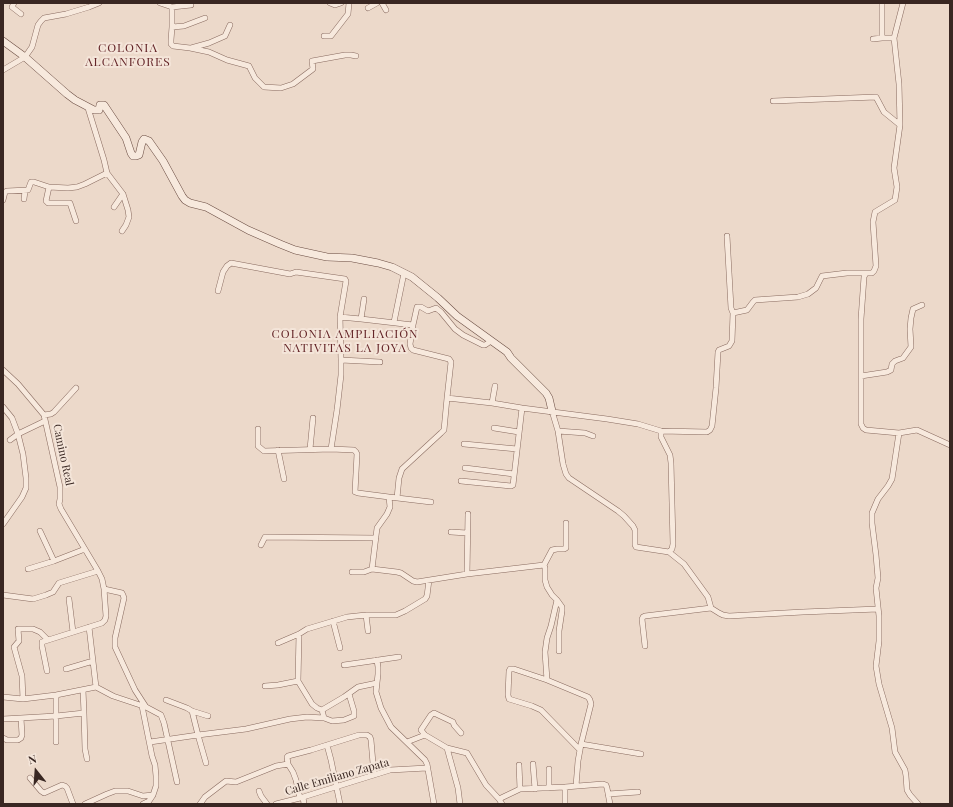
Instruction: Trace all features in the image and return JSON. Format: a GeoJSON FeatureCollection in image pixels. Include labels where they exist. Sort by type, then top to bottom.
{"type":"FeatureCollection","features":[{"type":"Feature","properties":{"kind":"street"},"geometry":{"type":"LineString","coordinates":[[3,70],[25,57],[32,47],[38,25],[44,18],[66,14],[100,3]]}},
{"type":"Feature","properties":{"kind":"street"},"geometry":{"type":"LineString","coordinates":[[160,3],[172,7],[191,5]]}},
{"type":"Feature","properties":{"kind":"street"},"geometry":{"type":"LineString","coordinates":[[330,3],[335,5],[341,3]]}},
{"type":"Feature","properties":{"kind":"street"},"geometry":{"type":"LineString","coordinates":[[324,36],[331,36],[348,14],[350,3]]}},
{"type":"Feature","properties":{"kind":"street"},"geometry":{"type":"LineString","coordinates":[[368,8],[377,3]]}},
{"type":"Feature","properties":{"kind":"street"},"geometry":{"type":"LineString","coordinates":[[382,3],[386,10]]}},
{"type":"Feature","properties":{"kind":"street"},"geometry":{"type":"LineString","coordinates":[[882,3],[882,38]]}},
{"type":"Feature","properties":{"kind":"street"},"geometry":{"type":"LineString","coordinates":[[733,313],[747,310],[755,300],[798,297],[808,294],[816,288],[822,276],[847,273],[872,273],[874,271],[876,266],[873,222],[875,212],[895,200],[896,187],[894,168],[900,125],[899,84],[894,38],[903,3]]}},
{"type":"Feature","properties":{"kind":"street"},"geometry":{"type":"LineString","coordinates":[[11,4],[21,14]]}},
{"type":"Feature","properties":{"kind":"street"},"geometry":{"type":"LineString","coordinates":[[172,7],[171,44],[173,46],[209,52],[228,60],[249,66],[256,78],[264,87],[281,88],[293,84],[313,69],[312,61],[345,55],[356,56]]}},
{"type":"Feature","properties":{"kind":"street"},"geometry":{"type":"LineString","coordinates":[[172,27],[184,26],[205,18]]}},
{"type":"Feature","properties":{"kind":"street"},"geometry":{"type":"LineString","coordinates":[[190,48],[209,43],[225,36],[230,25]]}},
{"type":"Feature","properties":{"kind":"street"},"geometry":{"type":"LineString","coordinates":[[873,39],[894,38]]}},
{"type":"Feature","properties":{"kind":"street"},"geometry":{"type":"LineString","coordinates":[[3,41],[25,57],[75,100],[94,110],[99,110],[100,105],[104,105],[126,138],[133,156],[139,155],[144,139],[149,141],[163,161],[185,200],[190,203],[206,207],[248,230],[295,250],[327,257],[352,258],[392,267],[418,281],[457,316],[503,349],[542,388],[549,398],[558,431],[563,464],[569,478],[624,516],[635,530],[636,547],[669,552],[684,564],[708,597],[711,608]]}},
{"type":"Feature","properties":{"kind":"street"},"geometry":{"type":"LineString","coordinates":[[773,101],[876,97],[884,112],[900,125]]}},
{"type":"Feature","properties":{"kind":"street"},"geometry":{"type":"LineString","coordinates":[[88,108],[107,173],[123,194],[128,210],[126,225],[122,231]]}},
{"type":"Feature","properties":{"kind":"street"},"geometry":{"type":"LineString","coordinates":[[3,200],[5,192],[28,190],[30,188],[30,184],[34,182],[49,187],[77,187],[107,173]]}},
{"type":"Feature","properties":{"kind":"street"},"geometry":{"type":"LineString","coordinates":[[49,187],[46,201],[48,203],[70,203],[76,221]]}},
{"type":"Feature","properties":{"kind":"street"},"geometry":{"type":"LineString","coordinates":[[24,199],[25,191]]}},
{"type":"Feature","properties":{"kind":"street"},"geometry":{"type":"LineString","coordinates":[[114,207],[123,194]]}},
{"type":"Feature","properties":{"kind":"street"},"geometry":{"type":"LineString","coordinates":[[447,398],[552,411],[638,424],[662,431],[707,432],[712,426],[718,352],[719,350],[729,346],[732,342],[733,313],[731,308],[727,236]]}},
{"type":"Feature","properties":{"kind":"street"},"geometry":{"type":"LineString","coordinates":[[218,290],[223,272],[227,266],[232,264],[290,274],[296,272],[345,279],[346,281],[340,317],[341,375],[331,449]]}},
{"type":"Feature","properties":{"kind":"street"},"geometry":{"type":"LineString","coordinates":[[394,322],[404,273]]}},
{"type":"Feature","properties":{"kind":"street"},"geometry":{"type":"LineString","coordinates":[[866,273],[861,319],[863,428],[866,430],[899,433],[917,430],[950,445]]}},
{"type":"Feature","properties":{"kind":"street"},"geometry":{"type":"LineString","coordinates":[[361,318],[364,299]]}},
{"type":"Feature","properties":{"kind":"street"},"geometry":{"type":"LineString","coordinates":[[861,376],[887,372],[891,370],[892,364],[903,358],[911,347],[910,329],[913,310],[922,305]]}},
{"type":"Feature","properties":{"kind":"street"},"geometry":{"type":"LineString","coordinates":[[397,498],[399,478],[402,469],[444,430],[451,362],[449,359],[411,348],[410,344],[417,307],[428,310],[436,308],[455,329],[463,335],[485,345],[491,340]]}},
{"type":"Feature","properties":{"kind":"street"},"geometry":{"type":"LineString","coordinates":[[340,317],[361,318],[413,325]]}},
{"type":"Feature","properties":{"kind":"street"},"geometry":{"type":"LineString","coordinates":[[341,360],[380,362]]}},
{"type":"Feature","properties":{"kind":"street","name":"Camino Real"},"geometry":{"type":"LineString","coordinates":[[3,370],[18,384],[44,418],[60,487],[59,504],[61,510],[102,579],[106,620],[89,627]]}},
{"type":"Feature","properties":{"kind":"street"},"geometry":{"type":"LineString","coordinates":[[492,403],[495,386]]}},
{"type":"Feature","properties":{"kind":"street"},"geometry":{"type":"LineString","coordinates":[[10,440],[54,412],[76,388]]}},
{"type":"Feature","properties":{"kind":"street"},"geometry":{"type":"LineString","coordinates":[[3,407],[12,418],[18,434],[26,468],[26,488],[22,498],[3,524]]}},
{"type":"Feature","properties":{"kind":"street"},"geometry":{"type":"LineString","coordinates":[[461,481],[511,486],[514,474],[522,408]]}},
{"type":"Feature","properties":{"kind":"street"},"geometry":{"type":"LineString","coordinates":[[310,450],[313,418]]}},
{"type":"Feature","properties":{"kind":"street"},"geometry":{"type":"LineString","coordinates":[[494,428],[519,432]]}},
{"type":"Feature","properties":{"kind":"street"},"geometry":{"type":"LineString","coordinates":[[258,429],[258,446],[264,450],[354,450],[358,454],[355,490],[358,493],[430,502]]}},
{"type":"Feature","properties":{"kind":"street"},"geometry":{"type":"LineString","coordinates":[[558,431],[585,433],[593,436]]}},
{"type":"Feature","properties":{"kind":"street"},"geometry":{"type":"LineString","coordinates":[[662,431],[661,437],[670,455],[671,463],[673,544],[672,549],[669,552]]}},
{"type":"Feature","properties":{"kind":"street"},"geometry":{"type":"LineString","coordinates":[[899,433],[892,479],[878,499],[872,513],[878,578],[876,588],[879,616],[879,641],[876,666],[879,684],[892,728],[895,752],[905,770],[907,790],[918,804]]}},
{"type":"Feature","properties":{"kind":"street"},"geometry":{"type":"LineString","coordinates":[[464,444],[517,449]]}},
{"type":"Feature","properties":{"kind":"street"},"geometry":{"type":"LineString","coordinates":[[278,450],[284,479]]}},
{"type":"Feature","properties":{"kind":"street"},"geometry":{"type":"LineString","coordinates":[[465,468],[514,474]]}},
{"type":"Feature","properties":{"kind":"street"},"geometry":{"type":"LineString","coordinates":[[372,569],[377,528],[384,520],[390,507],[389,497]]}},
{"type":"Feature","properties":{"kind":"street"},"geometry":{"type":"LineString","coordinates":[[466,574],[468,514]]}},
{"type":"Feature","properties":{"kind":"street"},"geometry":{"type":"LineString","coordinates":[[558,651],[562,607],[547,587],[545,580],[546,568],[544,565],[552,550],[566,548],[566,523]]}},
{"type":"Feature","properties":{"kind":"street"},"geometry":{"type":"LineString","coordinates":[[40,531],[54,561]]}},
{"type":"Feature","properties":{"kind":"street"},"geometry":{"type":"LineString","coordinates":[[451,532],[468,533]]}},
{"type":"Feature","properties":{"kind":"street"},"geometry":{"type":"LineString","coordinates":[[261,545],[265,537],[376,538]]}},
{"type":"Feature","properties":{"kind":"street"},"geometry":{"type":"LineString","coordinates":[[28,569],[85,549]]}},
{"type":"Feature","properties":{"kind":"street"},"geometry":{"type":"LineString","coordinates":[[352,572],[364,572],[372,569],[397,572],[413,581],[418,582],[466,574],[544,565]]}},
{"type":"Feature","properties":{"kind":"street"},"geometry":{"type":"LineString","coordinates":[[3,595],[33,599],[53,592],[59,583],[98,571]]}},
{"type":"Feature","properties":{"kind":"street"},"geometry":{"type":"LineString","coordinates":[[278,643],[307,630],[347,617],[366,615],[396,615],[425,599],[429,580]]}},
{"type":"Feature","properties":{"kind":"street"},"geometry":{"type":"LineString","coordinates":[[104,589],[122,593],[123,595],[124,598],[115,638],[115,647],[144,706],[156,776],[156,786],[149,801],[143,804]]}},
{"type":"Feature","properties":{"kind":"street"},"geometry":{"type":"LineString","coordinates":[[69,599],[73,632]]}},
{"type":"Feature","properties":{"kind":"street"},"geometry":{"type":"LineString","coordinates":[[547,680],[545,652],[557,600]]}},
{"type":"Feature","properties":{"kind":"street"},"geometry":{"type":"LineString","coordinates":[[645,646],[642,619],[645,616],[711,608],[723,615],[729,616],[878,609]]}},
{"type":"Feature","properties":{"kind":"street"},"geometry":{"type":"LineString","coordinates":[[366,615],[368,631]]}},
{"type":"Feature","properties":{"kind":"street"},"geometry":{"type":"LineString","coordinates":[[333,621],[340,648]]}},
{"type":"Feature","properties":{"kind":"street"},"geometry":{"type":"LineString","coordinates":[[47,671],[42,642],[89,627],[96,687]]}},
{"type":"Feature","properties":{"kind":"street"},"geometry":{"type":"LineString","coordinates":[[23,699],[22,676],[14,647],[19,641],[18,628],[33,629],[40,632],[48,640]]}},
{"type":"Feature","properties":{"kind":"street"},"geometry":{"type":"LineString","coordinates":[[299,634],[298,681],[309,700],[322,710],[324,718]]}},
{"type":"Feature","properties":{"kind":"street"},"geometry":{"type":"LineString","coordinates":[[344,665],[399,657]]}},
{"type":"Feature","properties":{"kind":"street"},"geometry":{"type":"LineString","coordinates":[[376,660],[378,667],[376,692],[384,716],[391,727],[425,760],[434,804]]}},
{"type":"Feature","properties":{"kind":"street"},"geometry":{"type":"LineString","coordinates":[[66,669],[93,661]]}},
{"type":"Feature","properties":{"kind":"street"},"geometry":{"type":"LineString","coordinates":[[576,786],[580,747],[590,700],[588,697],[547,680],[510,669],[508,687],[509,699],[541,710],[580,747],[641,754]]}},
{"type":"Feature","properties":{"kind":"street"},"geometry":{"type":"LineString","coordinates":[[265,686],[298,681]]}},
{"type":"Feature","properties":{"kind":"street"},"geometry":{"type":"LineString","coordinates":[[322,710],[358,687],[377,683]]}},
{"type":"Feature","properties":{"kind":"street"},"geometry":{"type":"LineString","coordinates":[[3,697],[23,699],[56,695],[96,687],[113,696],[144,706],[161,715],[163,719],[177,782]]}},
{"type":"Feature","properties":{"kind":"street"},"geometry":{"type":"LineString","coordinates":[[83,690],[85,749],[87,759]]}},
{"type":"Feature","properties":{"kind":"street"},"geometry":{"type":"LineString","coordinates":[[150,742],[246,729],[290,719],[307,717],[324,718],[332,721],[344,720],[354,716],[349,694]]}},
{"type":"Feature","properties":{"kind":"street"},"geometry":{"type":"LineString","coordinates":[[56,695],[56,742]]}},
{"type":"Feature","properties":{"kind":"street"},"geometry":{"type":"LineString","coordinates":[[166,700],[208,716]]}},
{"type":"Feature","properties":{"kind":"street"},"geometry":{"type":"LineString","coordinates":[[192,711],[206,763]]}},
{"type":"Feature","properties":{"kind":"street"},"geometry":{"type":"LineString","coordinates":[[3,719],[84,713]]}},
{"type":"Feature","properties":{"kind":"street"},"geometry":{"type":"LineString","coordinates":[[461,733],[453,722],[434,713],[421,730],[425,735],[447,748],[467,753],[486,785],[501,802],[520,789],[565,788],[603,784],[606,785],[610,804]]}},
{"type":"Feature","properties":{"kind":"street"},"geometry":{"type":"LineString","coordinates":[[3,738],[7,740],[18,740],[21,738],[21,718]]}},
{"type":"Feature","properties":{"kind":"street"},"geometry":{"type":"LineString","coordinates":[[304,804],[293,772],[288,764],[288,756],[359,735],[367,735],[371,740],[374,775]]}},
{"type":"Feature","properties":{"kind":"street"},"geometry":{"type":"LineString","coordinates":[[407,742],[425,735]]}},
{"type":"Feature","properties":{"kind":"street"},"geometry":{"type":"LineString","coordinates":[[327,745],[340,804]]}},
{"type":"Feature","properties":{"kind":"street"},"geometry":{"type":"LineString","coordinates":[[447,748],[458,788],[460,804]]}},
{"type":"Feature","properties":{"kind":"street"},"geometry":{"type":"LineString","coordinates":[[200,804],[205,797],[226,781],[236,782],[276,766],[288,764]]}},
{"type":"Feature","properties":{"kind":"street"},"geometry":{"type":"LineString","coordinates":[[533,764],[535,789]]}},
{"type":"Feature","properties":{"kind":"street"},"geometry":{"type":"LineString","coordinates":[[519,765],[520,789]]}},
{"type":"Feature","properties":{"kind":"street","name":"Calle Emiliano Zapata"},"geometry":{"type":"LineString","coordinates":[[276,804],[302,798],[390,770],[427,768]]}},
{"type":"Feature","properties":{"kind":"street"},"geometry":{"type":"LineString","coordinates":[[549,769],[549,788]]}},
{"type":"Feature","properties":{"kind":"street"},"geometry":{"type":"LineString","coordinates":[[30,778],[41,791],[44,792],[62,785],[65,786],[73,804]]}},
{"type":"Feature","properties":{"kind":"street"},"geometry":{"type":"LineString","coordinates":[[565,788],[565,804]]}},
{"type":"Feature","properties":{"kind":"street"},"geometry":{"type":"LineString","coordinates":[[85,804],[116,791],[128,791],[143,796],[153,795]]}},
{"type":"Feature","properties":{"kind":"street"},"geometry":{"type":"LineString","coordinates":[[259,791],[267,804]]}},
{"type":"Feature","properties":{"kind":"street"},"geometry":{"type":"LineString","coordinates":[[608,794],[638,792]]}},
{"type":"Feature","properties":{"kind":"district","name":"COLONIA ALCANFORES"},"geometry":{"type":"Point","coordinates":[128,55]}},
{"type":"Feature","properties":{"kind":"district","name":"COLONIA AMPLIACIÓN NATIVITAS LA JOYA"},"geometry":{"type":"Point","coordinates":[345,341]}}]}
